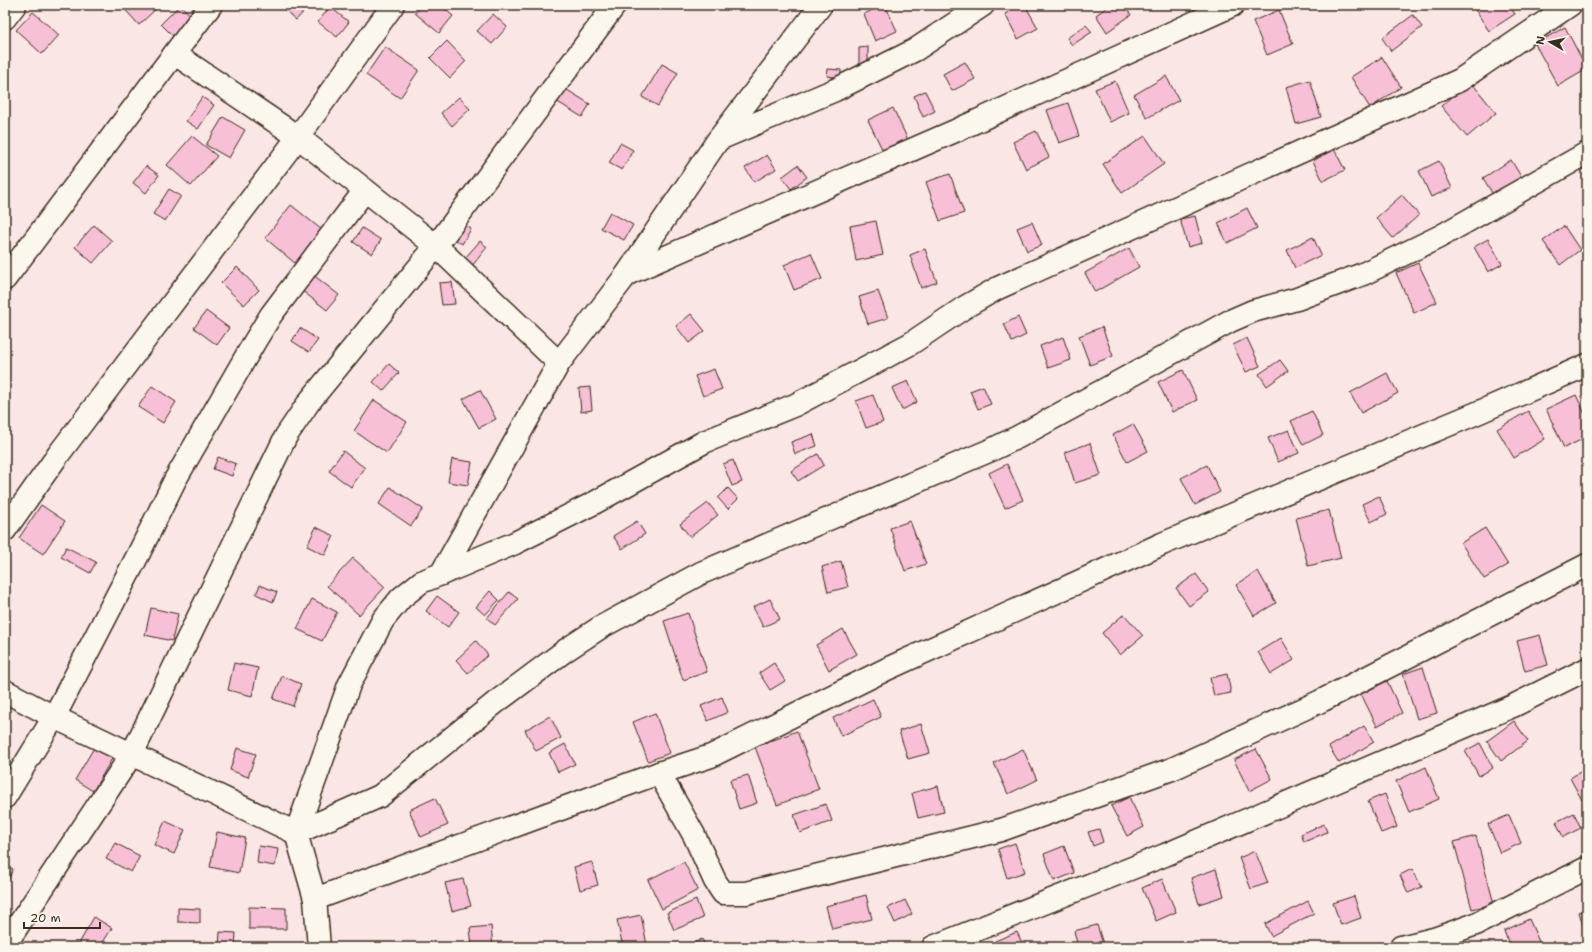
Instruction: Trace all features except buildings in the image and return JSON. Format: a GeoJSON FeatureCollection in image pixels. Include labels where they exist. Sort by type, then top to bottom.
{"type":"FeatureCollection","features":[{"type":"Feature","properties":{"kind":"street"},"geometry":{"type":"LineString","coordinates":[[5,18],[16,5]]}},
{"type":"Feature","properties":{"kind":"street"},"geometry":{"type":"LineString","coordinates":[[5,279],[211,5]]}},
{"type":"Feature","properties":{"kind":"street"},"geometry":{"type":"LineString","coordinates":[[5,530],[58,455],[298,137],[393,5]]}},
{"type":"Feature","properties":{"kind":"street"},"geometry":{"type":"LineString","coordinates":[[5,945],[132,754],[286,436],[309,402],[436,246],[615,5]]}},
{"type":"Feature","properties":{"kind":"street"},"geometry":{"type":"LineString","coordinates":[[441,574],[559,363],[627,274],[718,140],[821,5]]}},
{"type":"Feature","properties":{"kind":"street"},"geometry":{"type":"LineString","coordinates":[[718,140],[835,90],[915,50],[983,5]]}},
{"type":"Feature","properties":{"kind":"street"},"geometry":{"type":"LineString","coordinates":[[627,274],[955,131],[1234,5]]}},
{"type":"Feature","properties":{"kind":"street"},"geometry":{"type":"LineString","coordinates":[[319,947],[315,899],[296,833],[349,684],[384,620],[401,598],[421,582],[514,543],[594,503],[704,442],[795,405],[910,344],[965,307],[998,288],[1460,80],[1570,5]]}},
{"type":"Feature","properties":{"kind":"street"},"geometry":{"type":"LineString","coordinates":[[175,54],[298,137],[436,246],[559,363]]}},
{"type":"Feature","properties":{"kind":"street"},"geometry":{"type":"LineString","coordinates":[[5,691],[54,717],[296,833],[380,796],[495,703],[566,650],[602,627],[701,574],[991,450],[1018,437],[1230,321],[1253,311],[1297,299],[1363,274],[1439,237],[1587,153]]}},
{"type":"Feature","properties":{"kind":"street"},"geometry":{"type":"LineString","coordinates":[[5,797],[54,717],[136,560],[175,480],[254,342],[271,315],[365,190]]}},
{"type":"Feature","properties":{"kind":"street"},"geometry":{"type":"LineString","coordinates":[[315,899],[659,773],[711,756],[889,668],[1162,544],[1477,413],[1587,365]]}},
{"type":"Feature","properties":{"kind":"street"},"geometry":{"type":"LineString","coordinates":[[659,773],[694,835],[715,881],[723,893],[746,893],[1001,830],[1172,769],[1321,701],[1587,565]]}},
{"type":"Feature","properties":{"kind":"street"},"geometry":{"type":"LineString","coordinates":[[933,947],[1164,855],[1513,706],[1587,669]]}},
{"type":"Feature","properties":{"kind":"street"},"geometry":{"type":"LineString","coordinates":[[1401,947],[1434,939],[1476,924],[1587,868]]}}]}
